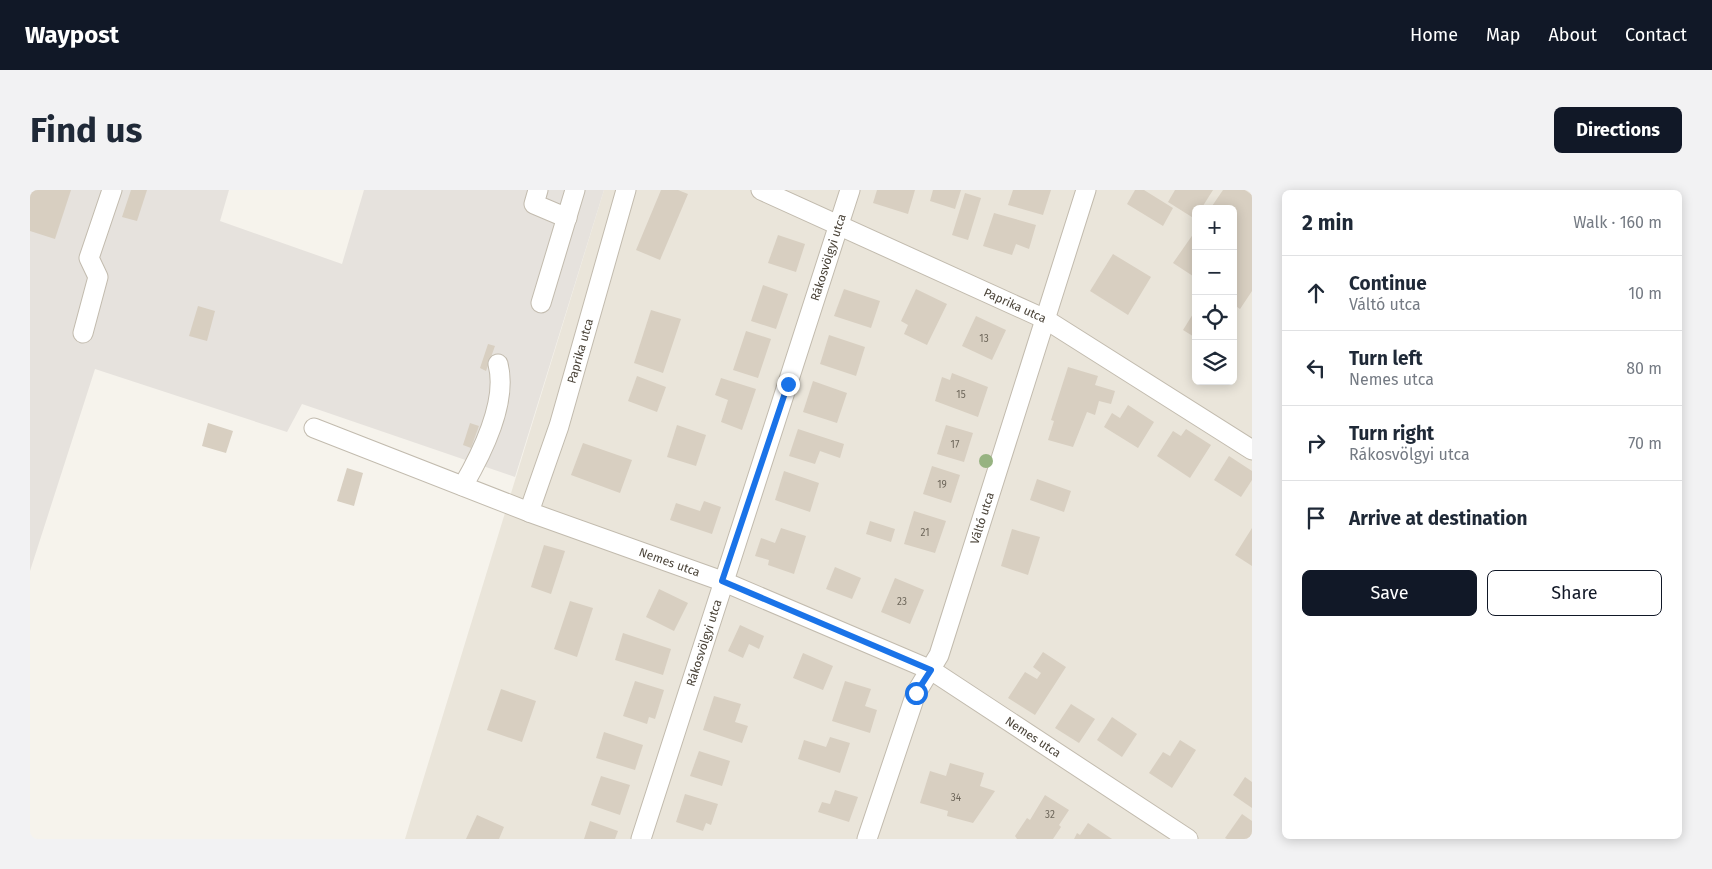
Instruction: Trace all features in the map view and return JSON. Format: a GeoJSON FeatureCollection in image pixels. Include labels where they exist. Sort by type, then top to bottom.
{"type":"FeatureCollection","features":[{"type":"Feature","properties":{"kind":"street"},"geometry":{"type":"LineString","coordinates":[[83,333],[98,277],[89,258],[112,190]]}},
{"type":"Feature","properties":{"kind":"street"},"geometry":{"type":"LineString","coordinates":[[538,190],[534,204],[567,218]]}},
{"type":"Feature","properties":{"kind":"street"},"geometry":{"type":"LineString","coordinates":[[541,302],[575,190]]}},
{"type":"Feature","properties":{"kind":"street","name":"Paprika utca"},"geometry":{"type":"LineString","coordinates":[[528,512],[559,426],[626,190]]}},
{"type":"Feature","properties":{"kind":"street","name":"Paprika utca"},"geometry":{"type":"LineString","coordinates":[[761,190],[1045,319],[1252,450]]}},
{"type":"Feature","properties":{"kind":"street","name":"Rákosvölgyi utca"},"geometry":{"type":"LineString","coordinates":[[641,839],[722,581],[850,190]]}},
{"type":"Feature","properties":{"kind":"street","name":"Váltó utca"},"geometry":{"type":"LineString","coordinates":[[867,839],[916,693],[939,655],[1086,190]]}},
{"type":"Feature","properties":{"kind":"street"},"geometry":{"type":"LineString","coordinates":[[463,486],[480,457],[500,397],[502,379],[498,364]]}},
{"type":"Feature","properties":{"kind":"street","name":"Nemes utca"},"geometry":{"type":"LineString","coordinates":[[314,428],[528,512],[722,581],[931,670],[1188,839]]}},
{"type":"Feature","properties":{"kind":"shaded area"},"geometry":{"type":"Polygon","coordinates":[[[30,190],[229,190],[220,221],[342,264],[364,190],[604,190],[515,477],[302,404],[287,432],[95,369],[30,571],[30,190]]]}},
{"type":"Feature","properties":{"kind":"shaded area"},"geometry":{"type":"Polygon","coordinates":[[[604,190],[1252,190],[1252,839],[405,839],[604,190]]]}},
{"type":"Feature","properties":{"kind":"building"},"geometry":{"type":"Polygon","coordinates":[[[30,190],[71,190],[55,239],[30,231],[30,190]]]}},
{"type":"Feature","properties":{"kind":"building"},"geometry":{"type":"Polygon","coordinates":[[[131,190],[147,190],[137,221],[122,217],[131,190]]]}},
{"type":"Feature","properties":{"kind":"building"},"geometry":{"type":"Polygon","coordinates":[[[661,190],[678,190],[688,194],[660,260],[636,250],[661,190]]]}},
{"type":"Feature","properties":{"kind":"building"},"geometry":{"type":"Polygon","coordinates":[[[877,190],[915,190],[908,214],[873,203],[877,190]]]}},
{"type":"Feature","properties":{"kind":"building"},"geometry":{"type":"Polygon","coordinates":[[[933,190],[961,190],[955,209],[930,201],[933,190]]]}},
{"type":"Feature","properties":{"kind":"building"},"geometry":{"type":"Polygon","coordinates":[[[1013,190],[1051,190],[1043,215],[1008,205],[1013,190]]]}},
{"type":"Feature","properties":{"kind":"building"},"geometry":{"type":"Polygon","coordinates":[[[1135,190],[1144,190],[1173,208],[1163,226],[1127,204],[1135,190]]]}},
{"type":"Feature","properties":{"kind":"building"},"geometry":{"type":"Polygon","coordinates":[[[1175,190],[1213,190],[1204,205],[1192,205],[1192,217],[1168,202],[1175,190]]]}},
{"type":"Feature","properties":{"kind":"building"},"geometry":{"type":"Polygon","coordinates":[[[1223,190],[1245,190],[1252,195],[1252,291],[1240,309],[1237,307],[1237,205],[1213,205],[1223,190]]]}},
{"type":"Feature","properties":{"kind":"building"},"geometry":{"type":"Polygon","coordinates":[[[965,193],[981,198],[968,240],[952,235],[965,193]]]}},
{"type":"Feature","properties":{"kind":"building"},"geometry":{"type":"Polygon","coordinates":[[[994,213],[1036,225],[1029,249],[1016,244],[1012,255],[983,246],[994,213]]]}},
{"type":"Feature","properties":{"kind":"building"},"geometry":{"type":"Polygon","coordinates":[[[778,235],[805,244],[796,272],[768,263],[778,235]]]}},
{"type":"Feature","properties":{"kind":"building"},"geometry":{"type":"Polygon","coordinates":[[[1192,236],[1192,275],[1173,263],[1192,236]]]}},
{"type":"Feature","properties":{"kind":"building"},"geometry":{"type":"Polygon","coordinates":[[[1113,254],[1151,277],[1128,315],[1090,291],[1113,254]]]}},
{"type":"Feature","properties":{"kind":"building"},"geometry":{"type":"Polygon","coordinates":[[[763,285],[788,294],[776,329],[751,321],[763,285]]]}},
{"type":"Feature","properties":{"kind":"building"},"geometry":{"type":"Polygon","coordinates":[[[844,289],[880,301],[871,328],[834,316],[844,289]]]}},
{"type":"Feature","properties":{"kind":"building"},"geometry":{"type":"Polygon","coordinates":[[[916,289],[947,304],[927,345],[904,334],[908,325],[901,321],[916,289]]]}},
{"type":"Feature","properties":{"kind":"building"},"geometry":{"type":"Polygon","coordinates":[[[198,306],[215,311],[207,341],[189,336],[198,306]]]}},
{"type":"Feature","properties":{"kind":"building"},"geometry":{"type":"Polygon","coordinates":[[[651,310],[681,319],[663,373],[634,363],[651,310]]]}},
{"type":"Feature","properties":{"kind":"building"},"geometry":{"type":"Polygon","coordinates":[[[1192,315],[1192,336],[1183,330],[1192,315]]]}},
{"type":"Feature","properties":{"kind":"building"},"geometry":{"type":"Polygon","coordinates":[[[976,316],[1006,330],[992,360],[962,346],[976,316]]]}},
{"type":"Feature","properties":{"kind":"building"},"geometry":{"type":"Polygon","coordinates":[[[746,331],[771,339],[758,378],[733,370],[746,331]]]}},
{"type":"Feature","properties":{"kind":"building"},"geometry":{"type":"Polygon","coordinates":[[[829,335],[865,347],[856,376],[820,364],[829,335]]]}},
{"type":"Feature","properties":{"kind":"building"},"geometry":{"type":"Polygon","coordinates":[[[488,344],[495,346],[486,371],[480,368],[488,344]]]}},
{"type":"Feature","properties":{"kind":"building"},"geometry":{"type":"Polygon","coordinates":[[[1068,367],[1098,376],[1095,385],[1115,391],[1111,404],[1099,401],[1095,415],[1087,412],[1073,447],[1048,440],[1054,421],[1051,420],[1068,367]]]}},
{"type":"Feature","properties":{"kind":"building"},"geometry":{"type":"Polygon","coordinates":[[[952,373],[988,387],[978,417],[935,401],[942,377],[950,380],[952,373]]]}},
{"type":"Feature","properties":{"kind":"building"},"geometry":{"type":"Polygon","coordinates":[[[637,376],[666,387],[657,412],[628,401],[637,376]]]}},
{"type":"Feature","properties":{"kind":"building"},"geometry":{"type":"Polygon","coordinates":[[[721,378],[756,389],[742,430],[721,422],[728,400],[715,395],[721,378]]]}},
{"type":"Feature","properties":{"kind":"building"},"geometry":{"type":"Polygon","coordinates":[[[813,381],[847,393],[837,423],[803,412],[813,381]]]}},
{"type":"Feature","properties":{"kind":"building"},"geometry":{"type":"Polygon","coordinates":[[[1128,405],[1154,422],[1138,448],[1104,427],[1112,413],[1120,418],[1128,405]]]}},
{"type":"Feature","properties":{"kind":"building"},"geometry":{"type":"Polygon","coordinates":[[[208,423],[233,431],[226,453],[202,446],[208,423]]]}},
{"type":"Feature","properties":{"kind":"building"},"geometry":{"type":"Polygon","coordinates":[[[470,423],[479,426],[471,448],[463,445],[470,423]]]}},
{"type":"Feature","properties":{"kind":"building"},"geometry":{"type":"Polygon","coordinates":[[[677,425],[706,435],[696,466],[667,457],[677,425]]]}},
{"type":"Feature","properties":{"kind":"building"},"geometry":{"type":"Polygon","coordinates":[[[946,425],[973,433],[964,462],[937,454],[946,425]]]}},
{"type":"Feature","properties":{"kind":"building"},"geometry":{"type":"Polygon","coordinates":[[[798,429],[844,444],[840,458],[820,451],[815,464],[789,456],[798,429]]]}},
{"type":"Feature","properties":{"kind":"building"},"geometry":{"type":"Polygon","coordinates":[[[1186,429],[1211,445],[1190,478],[1157,456],[1173,431],[1181,436],[1186,429]]]}},
{"type":"Feature","properties":{"kind":"building"},"geometry":{"type":"Polygon","coordinates":[[[583,443],[632,460],[620,493],[571,475],[583,443]]]}},
{"type":"Feature","properties":{"kind":"building"},"geometry":{"type":"Polygon","coordinates":[[[1229,456],[1252,471],[1252,480],[1241,497],[1214,480],[1229,456]]]}},
{"type":"Feature","properties":{"kind":"building"},"geometry":{"type":"Polygon","coordinates":[[[932,466],[960,475],[951,503],[923,494],[932,466]]]}},
{"type":"Feature","properties":{"kind":"building"},"geometry":{"type":"Polygon","coordinates":[[[347,468],[363,473],[354,506],[337,501],[347,468]]]}},
{"type":"Feature","properties":{"kind":"building"},"geometry":{"type":"Polygon","coordinates":[[[784,471],[819,483],[810,512],[775,500],[784,471]]]}},
{"type":"Feature","properties":{"kind":"building"},"geometry":{"type":"Polygon","coordinates":[[[1037,479],[1071,491],[1064,512],[1030,500],[1037,479]]]}},
{"type":"Feature","properties":{"kind":"building"},"geometry":{"type":"Polygon","coordinates":[[[704,501],[721,507],[712,534],[670,520],[676,503],[700,511],[704,501]]]}},
{"type":"Feature","properties":{"kind":"building"},"geometry":{"type":"Polygon","coordinates":[[[914,511],[946,521],[935,553],[904,544],[914,511]]]}},
{"type":"Feature","properties":{"kind":"building"},"geometry":{"type":"Polygon","coordinates":[[[870,521],[895,529],[891,542],[866,534],[870,521]]]}},
{"type":"Feature","properties":{"kind":"building"},"geometry":{"type":"Polygon","coordinates":[[[781,528],[806,536],[794,574],[768,565],[769,560],[755,556],[761,538],[775,543],[781,528]]]}},
{"type":"Feature","properties":{"kind":"building"},"geometry":{"type":"Polygon","coordinates":[[[1252,528],[1252,566],[1235,555],[1252,528]]]}},
{"type":"Feature","properties":{"kind":"building"},"geometry":{"type":"Polygon","coordinates":[[[1012,529],[1040,537],[1028,575],[1001,566],[1012,529]]]}},
{"type":"Feature","properties":{"kind":"building"},"geometry":{"type":"Polygon","coordinates":[[[544,545],[565,551],[551,594],[531,587],[544,545]]]}},
{"type":"Feature","properties":{"kind":"building"},"geometry":{"type":"Polygon","coordinates":[[[835,567],[861,578],[852,599],[826,589],[835,567]]]}},
{"type":"Feature","properties":{"kind":"building"},"geometry":{"type":"Polygon","coordinates":[[[895,578],[924,590],[910,624],[881,612],[895,578]]]}},
{"type":"Feature","properties":{"kind":"building"},"geometry":{"type":"Polygon","coordinates":[[[659,589],[688,603],[674,631],[646,617],[659,589]]]}},
{"type":"Feature","properties":{"kind":"building"},"geometry":{"type":"Polygon","coordinates":[[[570,601],[593,608],[577,657],[554,649],[570,601]]]}},
{"type":"Feature","properties":{"kind":"building"},"geometry":{"type":"Polygon","coordinates":[[[740,625],[764,636],[759,649],[749,644],[743,658],[728,651],[740,625]]]}},
{"type":"Feature","properties":{"kind":"building"},"geometry":{"type":"Polygon","coordinates":[[[623,633],[671,649],[663,675],[615,660],[623,633]]]}},
{"type":"Feature","properties":{"kind":"building"},"geometry":{"type":"Polygon","coordinates":[[[1043,652],[1066,667],[1035,715],[1008,698],[1025,672],[1037,679],[1041,673],[1033,667],[1043,652]]]}},
{"type":"Feature","properties":{"kind":"building"},"geometry":{"type":"Polygon","coordinates":[[[803,653],[833,666],[823,690],[793,678],[803,653]]]}},
{"type":"Feature","properties":{"kind":"building"},"geometry":{"type":"Polygon","coordinates":[[[635,681],[664,690],[655,719],[649,717],[647,724],[623,716],[635,681]]]}},
{"type":"Feature","properties":{"kind":"building"},"geometry":{"type":"Polygon","coordinates":[[[845,681],[871,689],[865,706],[877,710],[870,733],[832,721],[845,681]]]}},
{"type":"Feature","properties":{"kind":"building"},"geometry":{"type":"Polygon","coordinates":[[[501,689],[536,701],[522,742],[487,730],[501,689]]]}},
{"type":"Feature","properties":{"kind":"building"},"geometry":{"type":"Polygon","coordinates":[[[714,696],[741,704],[735,722],[748,726],[742,743],[703,730],[714,696]]]}},
{"type":"Feature","properties":{"kind":"building"},"geometry":{"type":"Polygon","coordinates":[[[1071,704],[1095,719],[1079,743],[1055,728],[1071,704]]]}},
{"type":"Feature","properties":{"kind":"building"},"geometry":{"type":"Polygon","coordinates":[[[1112,717],[1137,734],[1122,757],[1097,740],[1112,717]]]}},
{"type":"Feature","properties":{"kind":"building"},"geometry":{"type":"Polygon","coordinates":[[[604,732],[643,745],[635,770],[596,758],[604,732]]]}},
{"type":"Feature","properties":{"kind":"building"},"geometry":{"type":"Polygon","coordinates":[[[830,737],[850,743],[840,773],[798,759],[804,740],[826,747],[830,737]]]}},
{"type":"Feature","properties":{"kind":"building"},"geometry":{"type":"Polygon","coordinates":[[[1180,740],[1196,750],[1172,788],[1149,773],[1163,752],[1170,756],[1180,740]]]}},
{"type":"Feature","properties":{"kind":"building"},"geometry":{"type":"Polygon","coordinates":[[[699,751],[730,761],[722,786],[690,776],[699,751]]]}},
{"type":"Feature","properties":{"kind":"building"},"geometry":{"type":"Polygon","coordinates":[[[950,763],[984,773],[980,786],[995,791],[973,823],[947,816],[948,811],[920,803],[930,771],[946,776],[950,763]]]}},
{"type":"Feature","properties":{"kind":"building"},"geometry":{"type":"Polygon","coordinates":[[[601,776],[630,785],[620,815],[591,805],[601,776]]]}},
{"type":"Feature","properties":{"kind":"building"},"geometry":{"type":"Polygon","coordinates":[[[1245,777],[1252,782],[1252,808],[1233,795],[1245,777]]]}},
{"type":"Feature","properties":{"kind":"building"},"geometry":{"type":"Polygon","coordinates":[[[835,790],[858,797],[849,822],[818,812],[822,802],[830,804],[835,790]]]}},
{"type":"Feature","properties":{"kind":"building"},"geometry":{"type":"Polygon","coordinates":[[[685,794],[718,804],[711,825],[706,823],[703,831],[676,822],[685,794]]]}},
{"type":"Feature","properties":{"kind":"building"},"geometry":{"type":"Polygon","coordinates":[[[1045,795],[1069,810],[1059,825],[1061,827],[1053,839],[1017,839],[1015,836],[1027,818],[1030,820],[1045,795]]]}},
{"type":"Feature","properties":{"kind":"building"},"geometry":{"type":"Polygon","coordinates":[[[1242,814],[1252,821],[1252,839],[1225,838],[1242,814]]]}},
{"type":"Feature","properties":{"kind":"building"},"geometry":{"type":"Polygon","coordinates":[[[477,815],[504,827],[499,839],[466,839],[477,815]]]}},
{"type":"Feature","properties":{"kind":"building"},"geometry":{"type":"Polygon","coordinates":[[[590,821],[618,831],[615,839],[584,839],[590,821]]]}},
{"type":"Feature","properties":{"kind":"building"},"geometry":{"type":"Polygon","coordinates":[[[1088,823],[1112,839],[1074,839],[1077,833],[1080,835],[1088,823]]]}},
{"type":"Feature","properties":{"kind":"route"},"geometry":{"type":"LineString","coordinates":[[788,384],[722,581],[931,670],[916,693]]}}]}
